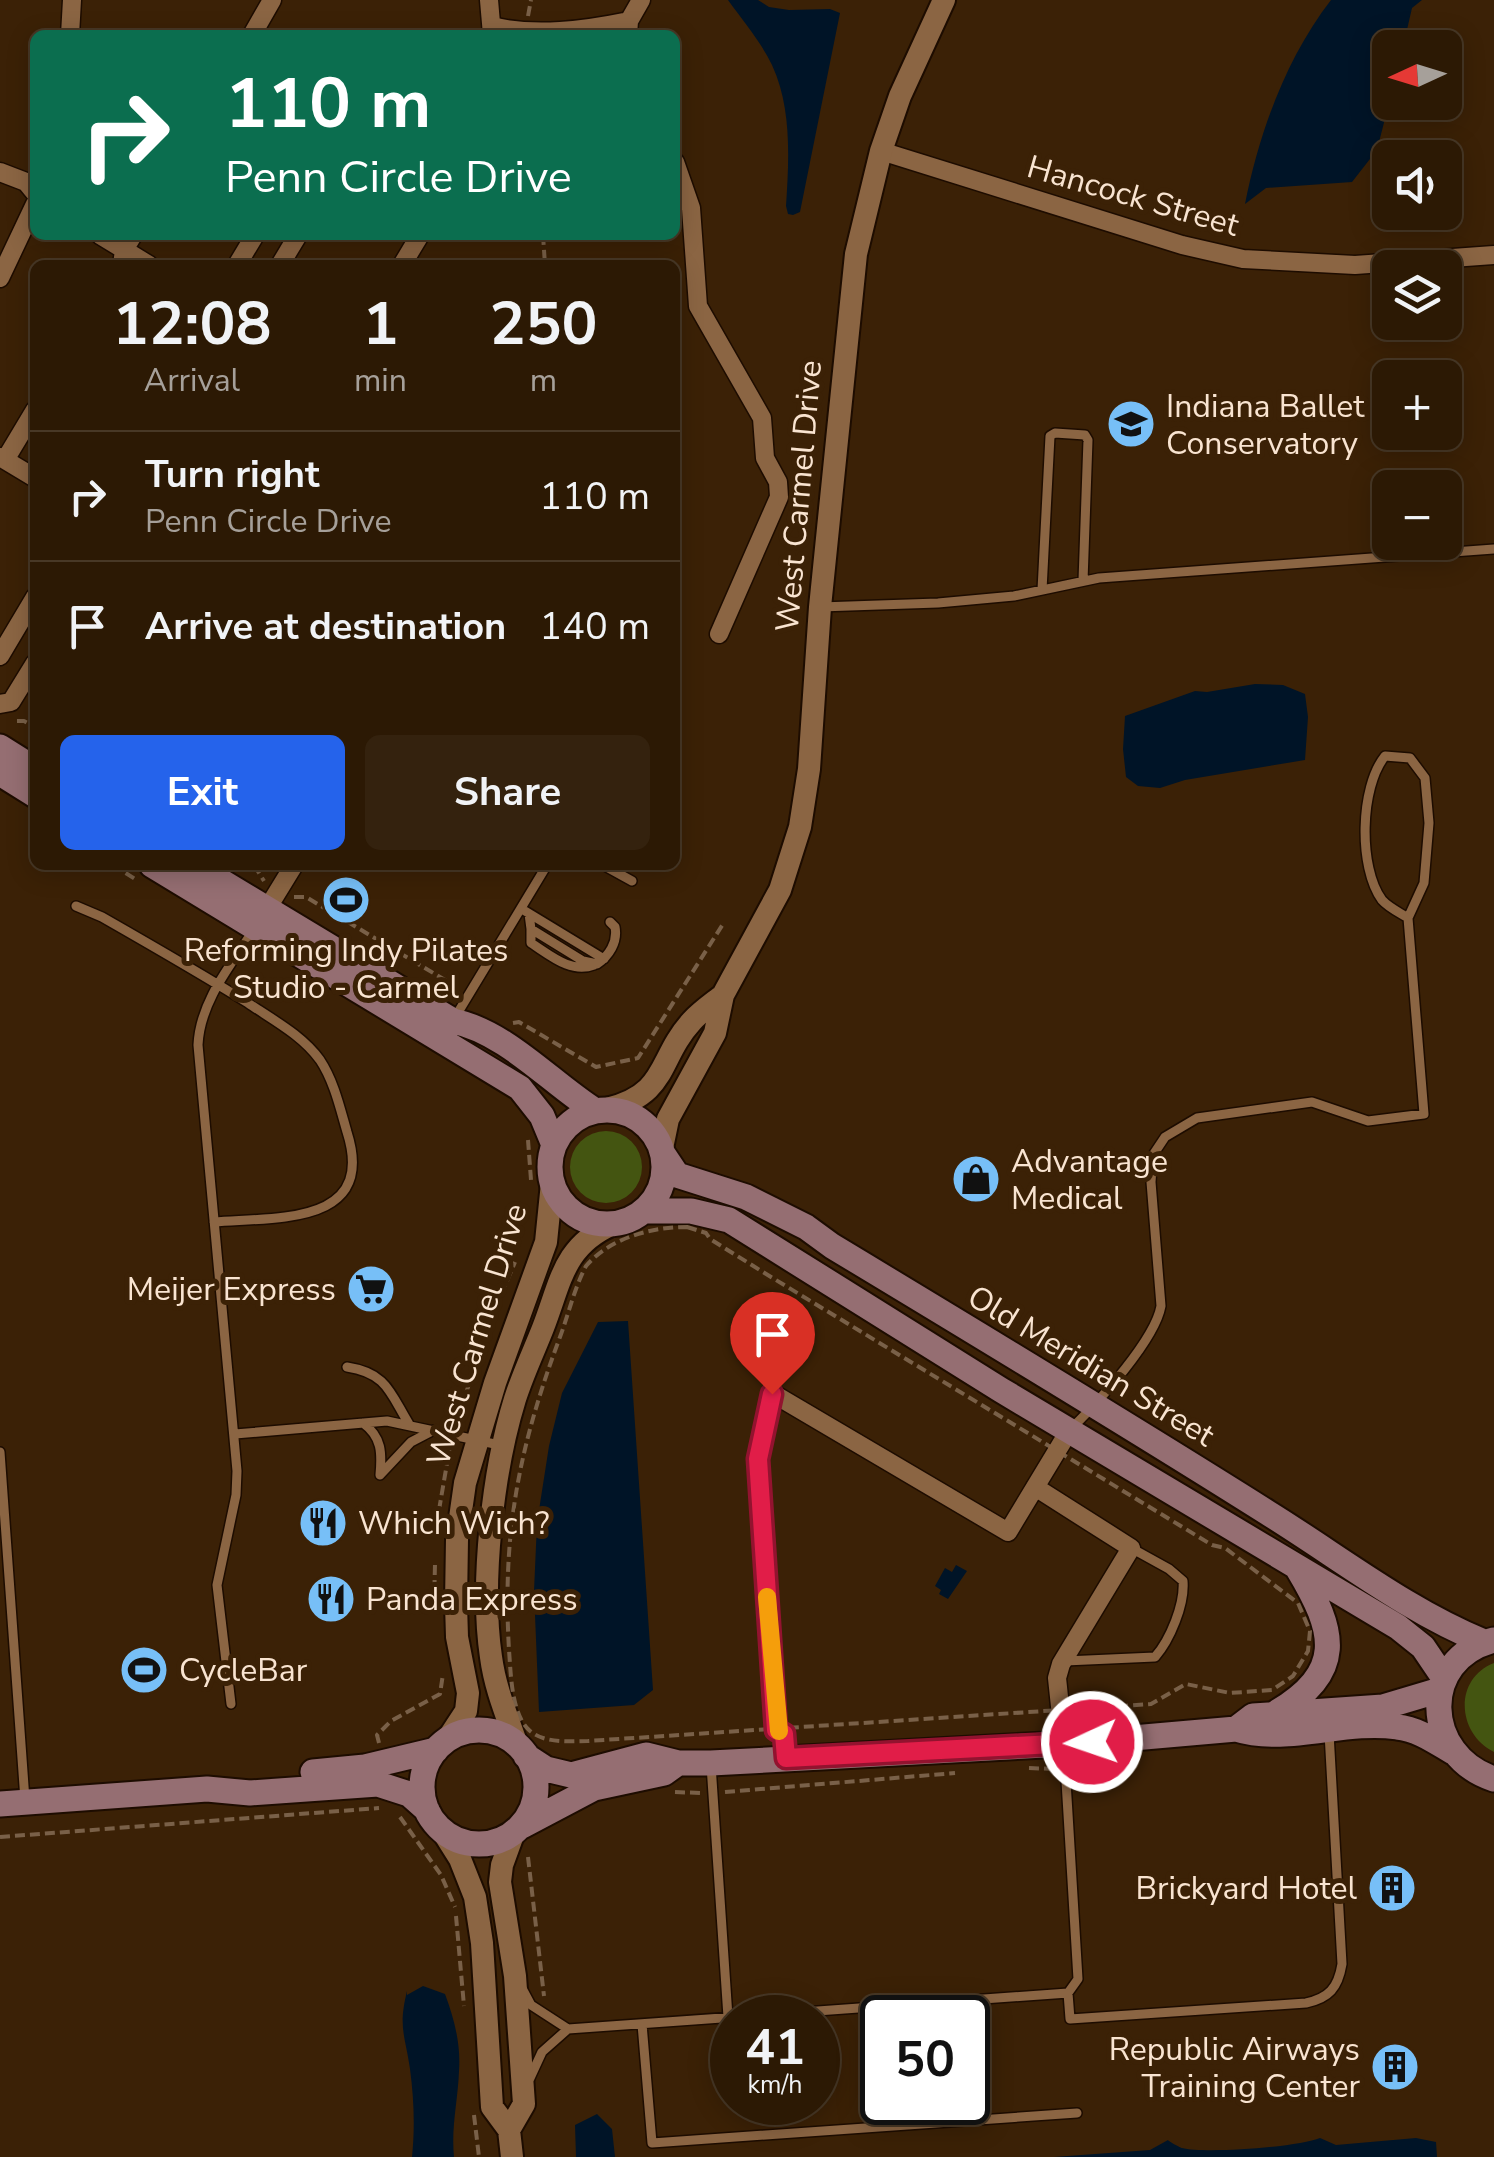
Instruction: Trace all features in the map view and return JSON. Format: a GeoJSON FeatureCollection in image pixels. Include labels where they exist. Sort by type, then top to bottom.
{"type":"FeatureCollection","features":[{"type":"Feature","properties":{"kind":"main road"},"geometry":{"type":"LineString","coordinates":[[0,747],[30,765]]}},
{"type":"Feature","properties":{"kind":"main road"},"geometry":{"type":"LineString","coordinates":[[0,774],[30,791]]}},
{"type":"Feature","properties":{"kind":"main road"},"geometry":{"type":"LineString","coordinates":[[165,870],[270,911],[520,1088],[542,1116],[554,1146]]}},
{"type":"Feature","properties":{"kind":"main road"},"geometry":{"type":"LineString","coordinates":[[202,870],[453,1022],[468,1024],[508,1048],[601,1110],[630,1114],[641,1120],[657,1137],[663,1179],[644,1211],[612,1234],[580,1217],[542,1187],[554,1146],[570,1123],[601,1110]]}},
{"type":"Feature","properties":{"kind":"main road","name":"Old Meridian Street"},"geometry":{"type":"LineString","coordinates":[[662,1151],[677,1175],[746,1197],[782,1214],[1434,1620],[1489,1641]]}},
{"type":"Feature","properties":{"kind":"main road","name":"Old Meridian Street"},"geometry":{"type":"LineString","coordinates":[[644,1211],[691,1212],[729,1220],[1063,1441],[1298,1569],[1414,1639],[1442,1684]]}},
{"type":"Feature","properties":{"kind":"main road"},"geometry":{"type":"LineString","coordinates":[[1270,1716],[1294,1702],[1313,1684],[1327,1651],[1325,1619],[1298,1569]]}},
{"type":"Feature","properties":{"kind":"main road"},"geometry":{"type":"LineString","coordinates":[[1454,1752],[1440,1723],[1442,1684],[1458,1659],[1489,1641]]}},
{"type":"Feature","properties":{"kind":"main road"},"geometry":{"type":"LineString","coordinates":[[1236,1729],[1252,1716],[1383,1708],[1442,1684]]}},
{"type":"Feature","properties":{"kind":"main road"},"geometry":{"type":"LineString","coordinates":[[207,1789],[237,1778],[365,1767],[442,1745],[461,1733],[483,1730],[524,1743],[546,1770],[571,1775],[646,1756],[678,1764],[1064,1756],[1236,1729],[1256,1735],[1396,1726],[1454,1752],[1470,1768],[1494,1778]]}},
{"type":"Feature","properties":{"kind":"main road"},"geometry":{"type":"LineString","coordinates":[[521,1836],[536,1789],[524,1743]]}},
{"type":"Feature","properties":{"kind":"main road"},"geometry":{"type":"LineString","coordinates":[[427,1810],[423,1775],[442,1745]]}},
{"type":"Feature","properties":{"kind":"main road"},"geometry":{"type":"LineString","coordinates":[[13,1804],[207,1789],[250,1794],[378,1784],[409,1794],[443,1832],[461,1842],[475,1844],[521,1836],[594,1788],[664,1772],[678,1764]]}},
{"type":"Feature","properties":{"kind":"street"},"geometry":{"type":"LineString","coordinates":[[70,30],[72,0]]}},
{"type":"Feature","properties":{"kind":"street"},"geometry":{"type":"LineString","coordinates":[[255,30],[272,0]]}},
{"type":"Feature","properties":{"kind":"street"},"geometry":{"type":"LineString","coordinates":[[489,0],[492,30]]}},
{"type":"Feature","properties":{"kind":"street"},"geometry":{"type":"LineString","coordinates":[[583,30],[628,28],[641,0]]}},
{"type":"Feature","properties":{"kind":"street","name":"West Carmel Drive"},"geometry":{"type":"LineString","coordinates":[[662,1151],[668,1119],[715,1033],[723,995],[780,890],[800,827],[809,769],[851,282],[880,150],[944,0]]}},
{"type":"Feature","properties":{"kind":"street","name":"Hancock Street"},"geometry":{"type":"LineString","coordinates":[[880,150],[1182,245],[1243,259],[1355,266],[1494,255]]}},
{"type":"Feature","properties":{"kind":"street"},"geometry":{"type":"LineString","coordinates":[[0,172],[30,187]]}},
{"type":"Feature","properties":{"kind":"street"},"geometry":{"type":"LineString","coordinates":[[680,177],[690,208],[698,306],[762,418],[765,458],[778,482],[779,497],[719,634]]}},
{"type":"Feature","properties":{"kind":"street"},"geometry":{"type":"LineString","coordinates":[[0,278],[30,215]]}},
{"type":"Feature","properties":{"kind":"street"},"geometry":{"type":"LineString","coordinates":[[30,417],[2,459],[30,475]]}},
{"type":"Feature","properties":{"kind":"street"},"geometry":{"type":"LineString","coordinates":[[0,656],[30,605]]}},
{"type":"Feature","properties":{"kind":"street"},"geometry":{"type":"LineString","coordinates":[[0,704],[11,702],[30,671]]}},
{"type":"Feature","properties":{"kind":"street"},"geometry":{"type":"LineString","coordinates":[[270,911],[291,870]]}},
{"type":"Feature","properties":{"kind":"street","name":"West Carmel Drive"},"geometry":{"type":"LineString","coordinates":[[601,1110],[634,1100],[654,1085],[692,1022],[723,995]]}},
{"type":"Feature","properties":{"kind":"street","name":"West Carmel Drive"},"geometry":{"type":"LineString","coordinates":[[442,1745],[466,1711],[468,1693],[457,1637],[460,1514],[476,1440],[543,1254],[552,1210],[542,1187]]}},
{"type":"Feature","properties":{"kind":"street","name":"West Carmel Drive"},"geometry":{"type":"LineString","coordinates":[[524,1743],[499,1694],[491,1656],[491,1544],[505,1446],[514,1401],[567,1262],[588,1238],[612,1234]]}},
{"type":"Feature","properties":{"kind":"street"},"geometry":{"type":"LineString","coordinates":[[776,1759],[767,1737],[776,1730],[758,1459],[772,1394],[1008,1532],[1063,1441]]}},
{"type":"Feature","properties":{"kind":"street"},"geometry":{"type":"LineString","coordinates":[[1035,1488],[1131,1548],[1062,1662],[1058,1678],[1064,1756]]}},
{"type":"Feature","properties":{"kind":"street"},"geometry":{"type":"LineString","coordinates":[[443,1832],[460,1860],[474,1897],[482,1943],[492,2107],[509,2130],[512,2157]]}},
{"type":"Feature","properties":{"kind":"street"},"geometry":{"type":"LineString","coordinates":[[509,2130],[524,2104],[514,1976],[500,1882],[502,1866],[521,1836]]}},
{"type":"Feature","properties":{"kind":"lane"},"geometry":{"type":"LineString","coordinates":[[1042,590],[1050,436],[1055,433],[1084,434],[1088,440],[1083,581]]}},
{"type":"Feature","properties":{"kind":"lane"},"geometry":{"type":"LineString","coordinates":[[820,607],[938,603],[1014,596],[1083,581],[1494,549]]}},
{"type":"Feature","properties":{"kind":"lane"},"geometry":{"type":"LineString","coordinates":[[1063,1441],[1158,1324],[1161,1306],[1151,1182],[1153,1155],[1166,1137],[1197,1118],[1312,1102],[1368,1121],[1424,1114],[1408,918],[1424,883],[1429,824],[1425,778],[1410,758],[1385,756],[1374,770],[1364,812],[1370,870],[1382,900],[1408,918]]}},
{"type":"Feature","properties":{"kind":"lane"},"geometry":{"type":"LineString","coordinates":[[453,1022],[525,911],[545,870]]}},
{"type":"Feature","properties":{"kind":"lane"},"geometry":{"type":"LineString","coordinates":[[612,870],[632,882]]}},
{"type":"Feature","properties":{"kind":"lane"},"geometry":{"type":"LineString","coordinates":[[76,906],[102,916],[280,1024],[310,1048],[330,1076],[351,1143],[354,1166],[352,1178],[339,1198],[312,1213],[214,1222]]}},
{"type":"Feature","properties":{"kind":"lane"},"geometry":{"type":"LineString","coordinates":[[230,1704],[217,1584],[238,1484],[198,1045],[202,1017],[219,985],[270,911]]}},
{"type":"Feature","properties":{"kind":"lane"},"geometry":{"type":"LineString","coordinates":[[525,911],[530,928],[583,961],[600,962]]}},
{"type":"Feature","properties":{"kind":"lane"},"geometry":{"type":"LineString","coordinates":[[525,911],[600,962]]}},
{"type":"Feature","properties":{"kind":"lane"},"geometry":{"type":"LineString","coordinates":[[600,962],[616,940],[616,927],[610,922]]}},
{"type":"Feature","properties":{"kind":"lane"},"geometry":{"type":"LineString","coordinates":[[347,1367],[369,1370],[380,1378],[409,1424]]}},
{"type":"Feature","properties":{"kind":"lane"},"geometry":{"type":"LineString","coordinates":[[235,1434],[361,1421],[409,1424],[505,1446]]}},
{"type":"Feature","properties":{"kind":"lane"},"geometry":{"type":"LineString","coordinates":[[361,1421],[376,1432],[382,1453],[380,1476],[411,1442],[434,1430]]}},
{"type":"Feature","properties":{"kind":"lane"},"geometry":{"type":"LineString","coordinates":[[0,1452],[16,1650],[13,1804]]}},
{"type":"Feature","properties":{"kind":"lane"},"geometry":{"type":"LineString","coordinates":[[1062,1662],[1155,1658],[1162,1649],[1184,1594],[1184,1581],[1169,1568],[1131,1548]]}},
{"type":"Feature","properties":{"kind":"lane"},"geometry":{"type":"LineString","coordinates":[[0,1652],[16,1650]]}},
{"type":"Feature","properties":{"kind":"lane"},"geometry":{"type":"LineString","coordinates":[[1064,1756],[1078,1979],[1068,1993],[1070,2019],[1306,2004],[1333,1990],[1342,1964],[1328,1730]]}},
{"type":"Feature","properties":{"kind":"lane"},"geometry":{"type":"LineString","coordinates":[[711,1762],[726,1995]]}},
{"type":"Feature","properties":{"kind":"lane"},"geometry":{"type":"LineString","coordinates":[[514,1976],[531,2005],[568,2029]]}},
{"type":"Feature","properties":{"kind":"lane"},"geometry":{"type":"LineString","coordinates":[[840,2009],[1068,1993]]}},
{"type":"Feature","properties":{"kind":"lane"},"geometry":{"type":"LineString","coordinates":[[523,2095],[537,2059],[568,2029],[710,2018]]}},
{"type":"Feature","properties":{"kind":"lane"},"geometry":{"type":"LineString","coordinates":[[642,2024],[652,2143],[1077,2113]]}},
{"type":"Feature","properties":{"kind":"path"},"geometry":{"type":"LineString","coordinates":[[12,720],[30,724]]}},
{"type":"Feature","properties":{"kind":"path"},"geometry":{"type":"LineString","coordinates":[[259,870],[261,879]]}},
{"type":"Feature","properties":{"kind":"path"},"geometry":{"type":"LineString","coordinates":[[270,911],[306,897],[450,983],[452,992]]}},
{"type":"Feature","properties":{"kind":"path"},"geometry":{"type":"LineString","coordinates":[[509,1023],[519,1022],[596,1067],[638,1058],[723,924]]}},
{"type":"Feature","properties":{"kind":"path"},"geometry":{"type":"LineString","coordinates":[[527,1137],[542,1187]]}},
{"type":"Feature","properties":{"kind":"path"},"geometry":{"type":"LineString","coordinates":[[612,1234],[687,1227],[706,1233],[770,1277],[1063,1441],[1212,1545],[1225,1548],[1298,1603],[1310,1631]]}},
{"type":"Feature","properties":{"kind":"path"},"geometry":{"type":"LineString","coordinates":[[524,1743],[510,1661],[507,1586],[511,1526],[528,1428],[572,1300]]}},
{"type":"Feature","properties":{"kind":"path"},"geometry":{"type":"LineString","coordinates":[[377,1736],[392,1721],[412,1711]]}},
{"type":"Feature","properties":{"kind":"path"},"geometry":{"type":"LineString","coordinates":[[1025,1767],[1037,1770],[1064,1756],[1094,1767],[1110,1763]]}},
{"type":"Feature","properties":{"kind":"path"},"geometry":{"type":"LineString","coordinates":[[664,1792],[712,1794],[967,1772]]}},
{"type":"Feature","properties":{"kind":"path"},"geometry":{"type":"LineString","coordinates":[[0,1837],[386,1807]]}},
{"type":"Feature","properties":{"kind":"path"},"geometry":{"type":"LineString","coordinates":[[398,1814],[441,1875],[455,1907]]}},
{"type":"Feature","properties":{"kind":"path"},"geometry":{"type":"LineString","coordinates":[[521,1836],[545,2007]]}},
{"type":"Feature","properties":{"kind":"green space"},"geometry":{"type":"Polygon","coordinates":[[[606,1131],[620,1133],[632,1141],[640,1153],[640,1181],[632,1193],[620,1201],[606,1203],[592,1201],[580,1193],[572,1181],[570,1167],[572,1153],[580,1141],[592,1133],[606,1131]]]}},
{"type":"Feature","properties":{"kind":"green space"},"geometry":{"type":"Polygon","coordinates":[[[1494,1663],[1494,1752],[1473,1733],[1465,1707],[1472,1681],[1494,1663]]]}},
{"type":"Feature","properties":{"kind":"water"},"geometry":{"type":"Polygon","coordinates":[[[728,0],[758,0],[769,7],[830,9],[840,13],[800,212],[793,215],[788,214],[786,206],[788,134],[778,82],[763,48],[728,0]]]}},
{"type":"Feature","properties":{"kind":"water"},"geometry":{"type":"Polygon","coordinates":[[[1331,0],[1422,0],[1412,8],[1407,30],[1372,30],[1372,120],[1385,120],[1380,140],[1372,140],[1372,156],[1352,182],[1266,188],[1245,204],[1276,97],[1331,0]]]}},
{"type":"Feature","properties":{"kind":"water"},"geometry":{"type":"Polygon","coordinates":[[[1283,685],[1305,694],[1305,760],[1185,780],[1160,788],[1138,786],[1126,777],[1125,716],[1195,691],[1283,685]]]}},
{"type":"Feature","properties":{"kind":"water"},"geometry":{"type":"Polygon","coordinates":[[[628,1321],[653,1690],[634,1705],[539,1712],[534,1591],[537,1523],[549,1446],[562,1393],[598,1322],[628,1321]]]}},
{"type":"Feature","properties":{"kind":"water"},"geometry":{"type":"Polygon","coordinates":[[[956,1565],[967,1571],[948,1599],[935,1586],[945,1568],[952,1572],[956,1565]]]}},
{"type":"Feature","properties":{"kind":"water"},"geometry":{"type":"Polygon","coordinates":[[[423,1986],[445,1994],[456,2031],[459,2061],[454,2157],[412,2157],[413,2102],[403,2014],[407,1991],[407,1995],[423,1986]]]}},
{"type":"Feature","properties":{"kind":"water"},"geometry":{"type":"Polygon","coordinates":[[[597,2114],[612,2129],[615,2157],[576,2157],[575,2125],[597,2114]]]}},
{"type":"Feature","properties":{"kind":"water"},"geometry":{"type":"Polygon","coordinates":[[[1320,2138],[1336,2145],[1416,2138],[1436,2142],[1437,2157],[1054,2157],[1150,2150],[1168,2140],[1182,2148],[1210,2150],[1273,2147],[1320,2138]]]}},
{"type":"Feature","properties":{"kind":"slow traffic"},"geometry":{"type":"LineString","coordinates":[[767,1597],[779,1731]]}},
{"type":"Feature","properties":{"kind":"place","name":"Indiana Ballet Conservatory"},"geometry":{"type":"Point","coordinates":[1131,424]}},
{"type":"Feature","properties":{"kind":"place","name":"Reforming Indy Pilates Studio - Carmel"},"geometry":{"type":"Point","coordinates":[346,900]}},
{"type":"Feature","properties":{"kind":"place","name":"Advantage Medical"},"geometry":{"type":"Point","coordinates":[976,1179]}},
{"type":"Feature","properties":{"kind":"place","name":"Meijer Express"},"geometry":{"type":"Point","coordinates":[371,1289]}},
{"type":"Feature","properties":{"kind":"place","name":"Which Wich?"},"geometry":{"type":"Point","coordinates":[323,1523]}},
{"type":"Feature","properties":{"kind":"place","name":"Panda Express"},"geometry":{"type":"Point","coordinates":[331,1599]}},
{"type":"Feature","properties":{"kind":"place","name":"CycleBar"},"geometry":{"type":"Point","coordinates":[144,1670]}},
{"type":"Feature","properties":{"kind":"place","name":"Brickyard Hotel"},"geometry":{"type":"Point","coordinates":[1392,1888]}},
{"type":"Feature","properties":{"kind":"place","name":"Republic Airways Training Center"},"geometry":{"type":"Point","coordinates":[1395,2067]}},
{"type":"Feature","properties":{"kind":"route"},"geometry":{"type":"LineString","coordinates":[[772,1394],[758,1459],[776,1730],[784,1734],[786,1758],[1092,1742]]}}]}
